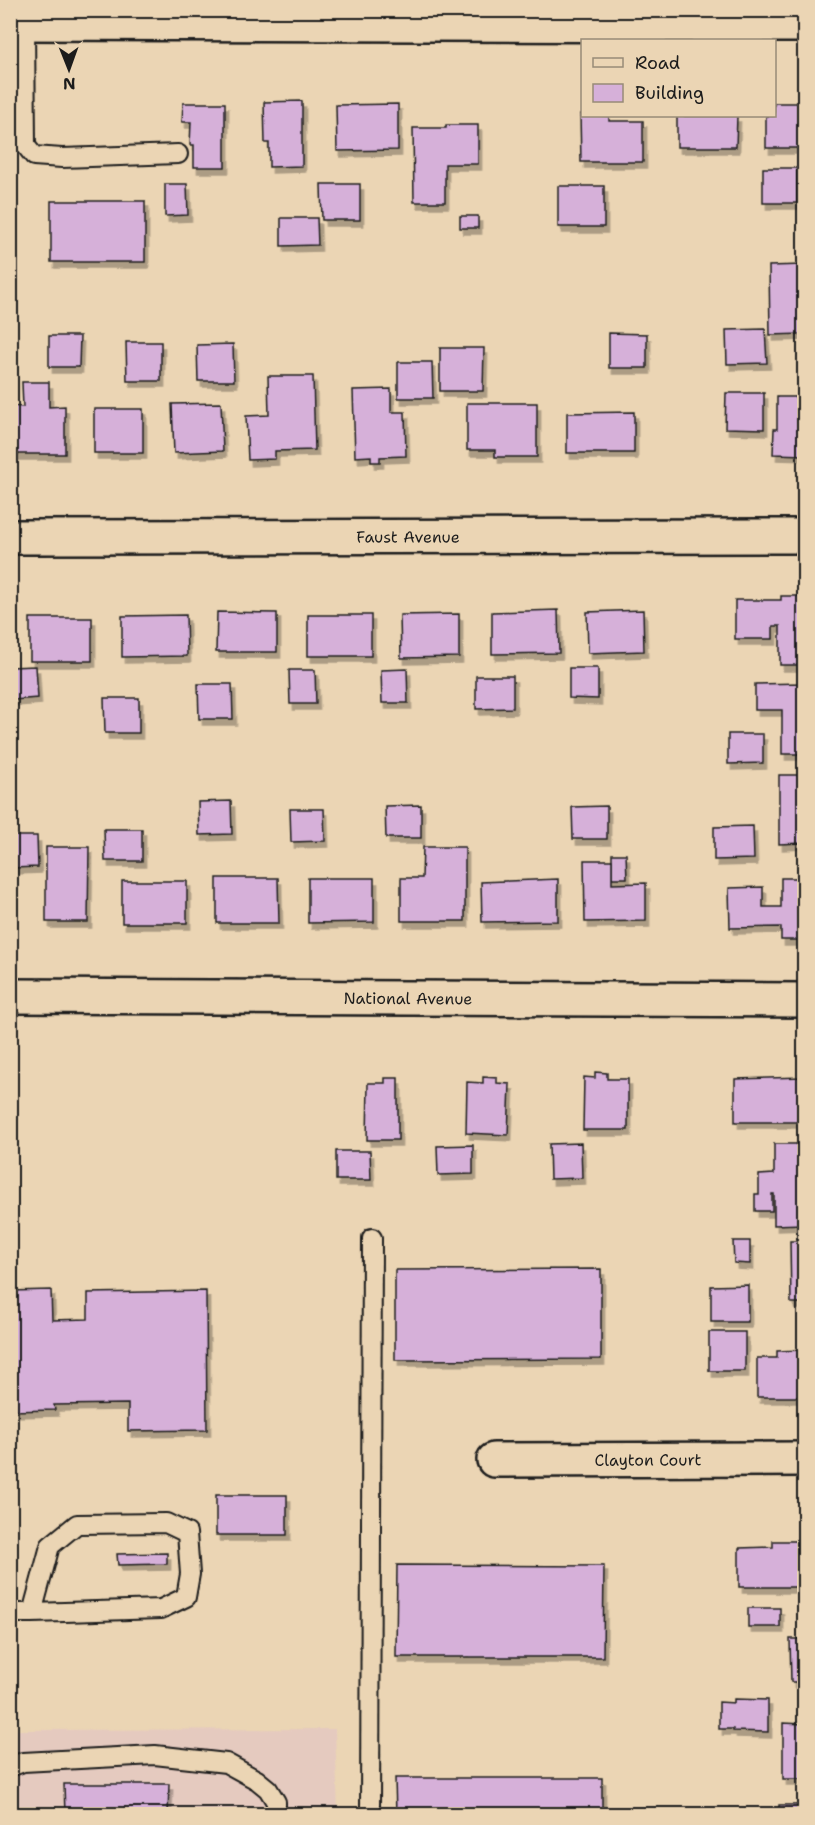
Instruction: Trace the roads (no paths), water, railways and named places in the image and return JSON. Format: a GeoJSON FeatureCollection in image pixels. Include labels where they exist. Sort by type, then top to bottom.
{"type":"FeatureCollection","features":[{"type":"Feature","properties":{"kind":"street"},"geometry":{"type":"LineString","coordinates":[[18,23],[215,17],[705,17],[804,26]]}},
{"type":"Feature","properties":{"kind":"street","name":"Faust Avenue"},"geometry":{"type":"LineString","coordinates":[[10,537],[804,536]]}},
{"type":"Feature","properties":{"kind":"street","name":"National Avenue"},"geometry":{"type":"LineString","coordinates":[[10,996],[804,1000]]}},
{"type":"Feature","properties":{"kind":"street","name":"Clayton Court"},"geometry":{"type":"LineString","coordinates":[[494,1460],[804,1459]]}},
{"type":"Feature","properties":{"kind":"lane"},"geometry":{"type":"LineString","coordinates":[[18,23],[26,146],[34,156],[62,158],[178,154]]}},
{"type":"Feature","properties":{"kind":"lane"},"geometry":{"type":"LineString","coordinates":[[370,1815],[372,1238]]}},
{"type":"Feature","properties":{"kind":"lane"},"geometry":{"type":"LineString","coordinates":[[10,1613],[32,1613],[161,1609],[186,1597],[190,1574],[187,1533],[166,1523],[77,1524],[50,1546],[32,1613]]}},
{"type":"Feature","properties":{"kind":"lane"},"geometry":{"type":"LineString","coordinates":[[10,1767],[23,1762],[155,1755],[180,1756],[226,1763],[257,1780],[268,1789],[276,1802],[276,1815]]}}]}
